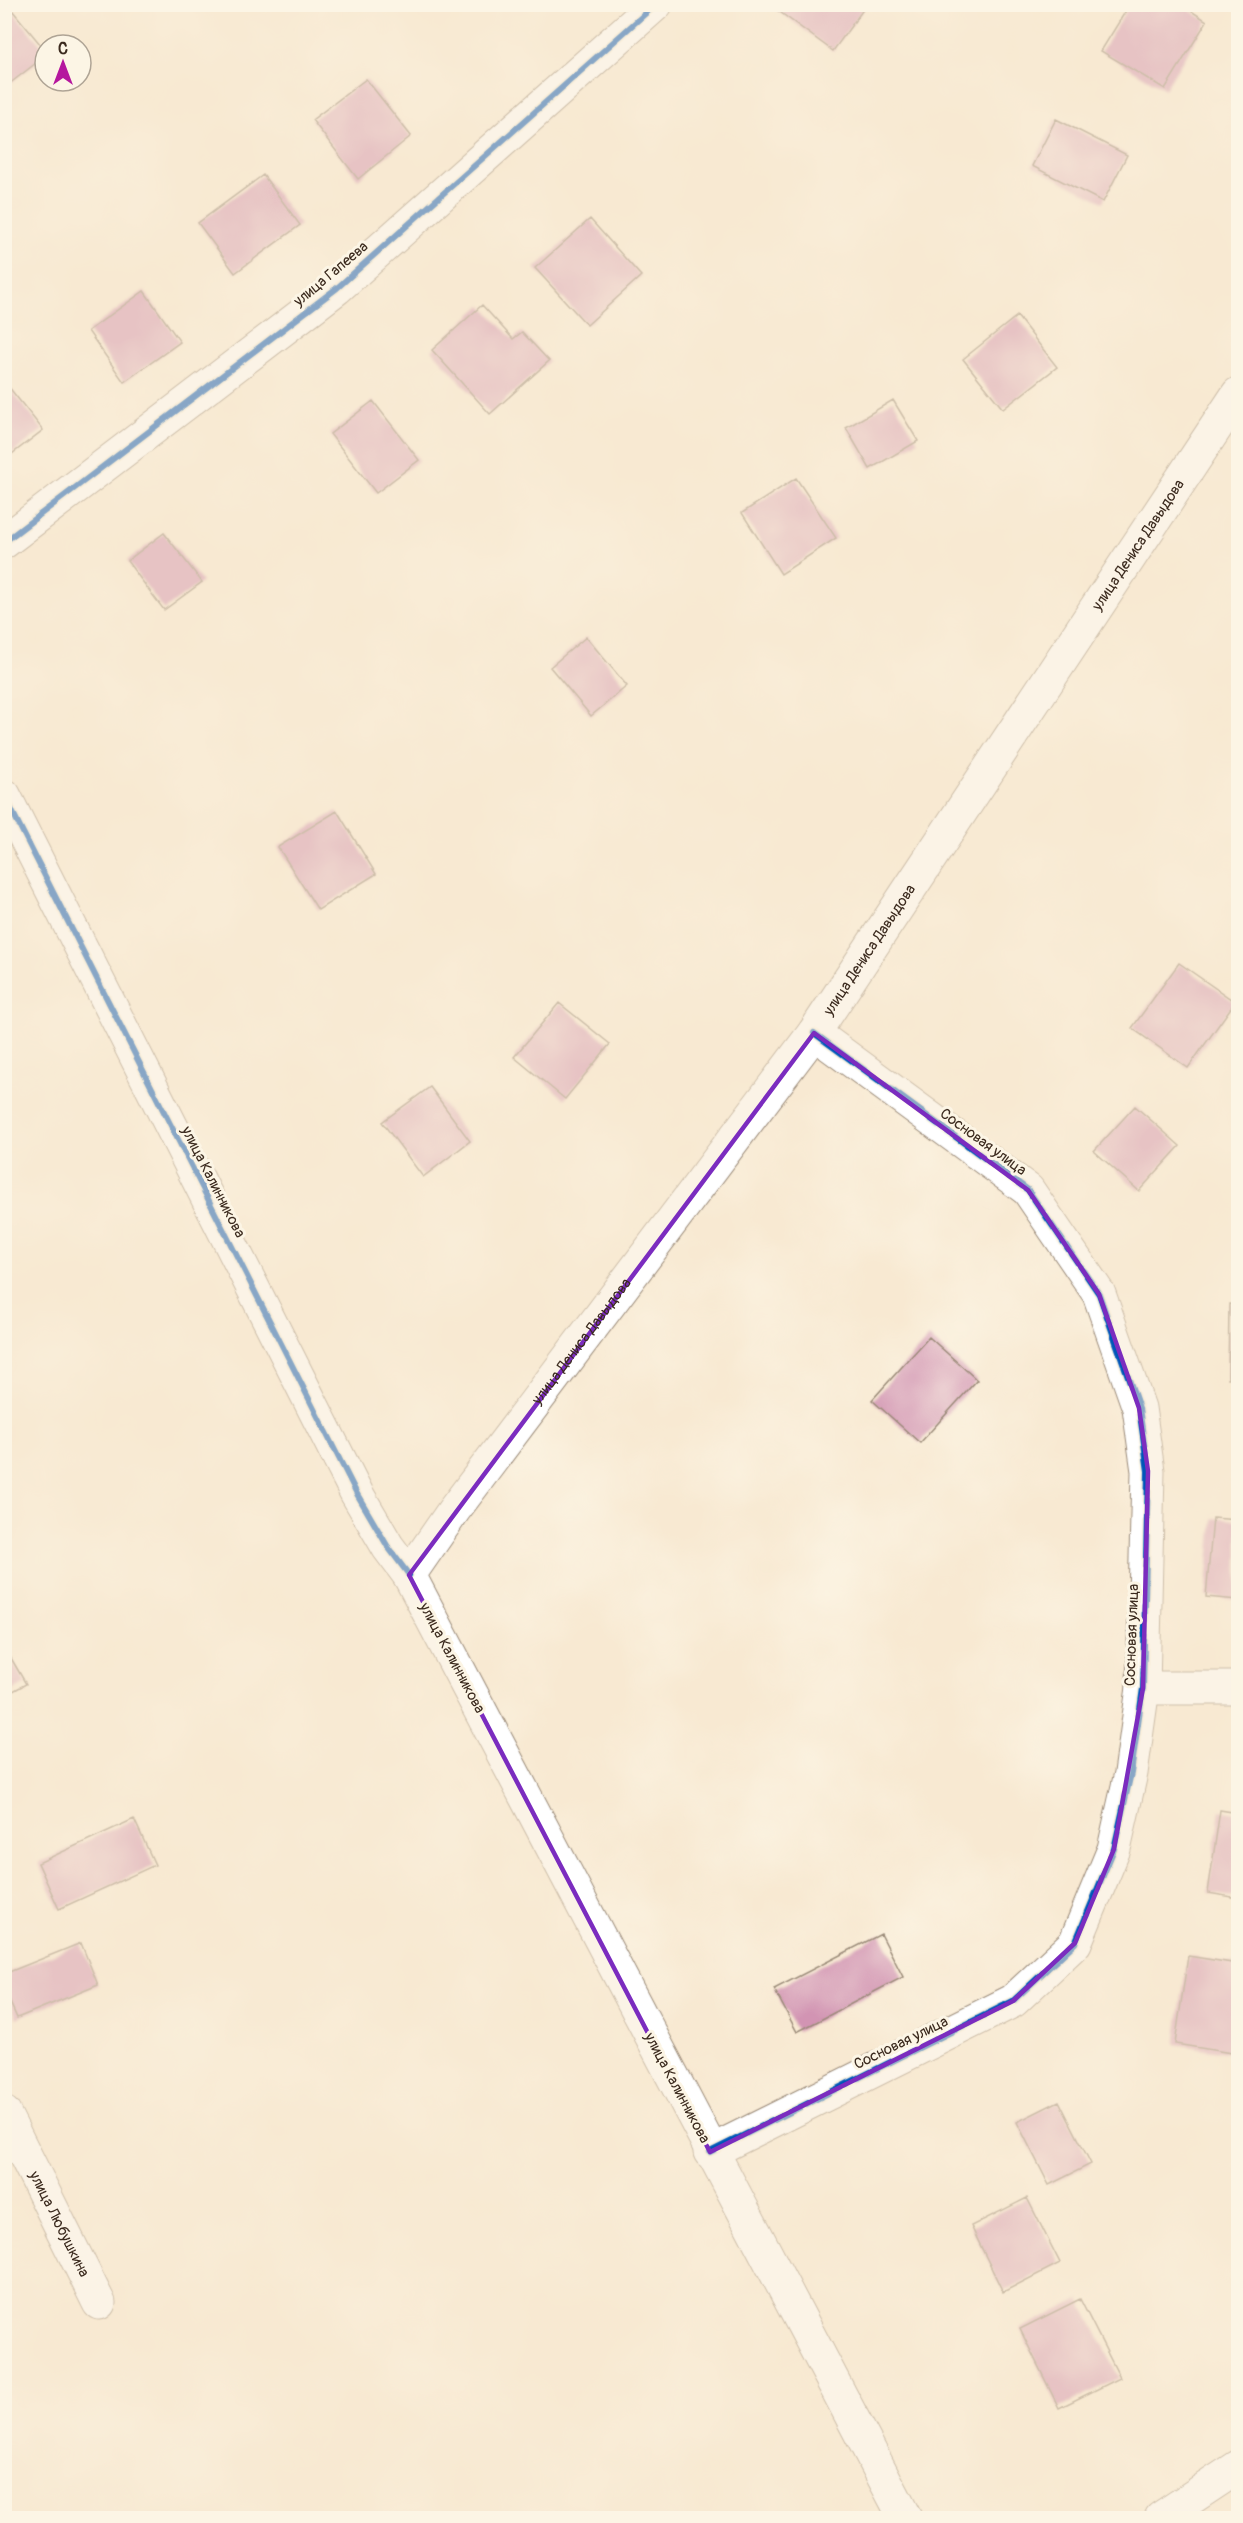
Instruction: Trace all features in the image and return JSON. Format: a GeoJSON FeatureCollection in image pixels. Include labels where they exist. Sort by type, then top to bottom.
{"type":"FeatureCollection","features":[{"type":"Feature","properties":{"kind":"street","name":"улица Гапеева"},"geometry":{"type":"LineString","coordinates":[[4,542],[337,288],[656,4]]}},
{"type":"Feature","properties":{"kind":"street","name":"улица Дениса Давыдова"},"geometry":{"type":"LineString","coordinates":[[409,1575],[454,1510],[814,1033],[1239,394]]}},
{"type":"Feature","properties":{"kind":"street","name":"улица Калинникова"},"geometry":{"type":"LineString","coordinates":[[4,795],[357,1494],[388,1547],[409,1575],[710,2152],[905,2518]]}},
{"type":"Feature","properties":{"kind":"street","name":"Сосновая улица"},"geometry":{"type":"LineString","coordinates":[[710,2152],[1013,2001],[1075,1943],[1114,1850],[1131,1773],[1143,1688],[1148,1471],[1139,1408],[1099,1294],[1028,1190],[814,1033]]}},
{"type":"Feature","properties":{"kind":"street"},"geometry":{"type":"LineString","coordinates":[[1143,1688],[1239,1688]]}},
{"type":"Feature","properties":{"kind":"street","name":"улица Любушкина"},"geometry":{"type":"LineString","coordinates":[[4,2113],[99,2303]]}},
{"type":"Feature","properties":{"kind":"street"},"geometry":{"type":"LineString","coordinates":[[1161,2518],[1239,2467]]}},
{"type":"Feature","properties":{"kind":"highlighted area"},"geometry":{"type":"Polygon","coordinates":[[[814,1033],[1028,1190],[1099,1294],[1139,1408],[1148,1471],[1143,1688],[1114,1849],[1075,1943],[1013,2001],[710,2152],[409,1575],[814,1033]]]}},
{"type":"Feature","properties":{"kind":"building"},"geometry":{"type":"Polygon","coordinates":[[[774,4],[867,4],[833,51],[773,7],[774,4]]]}},
{"type":"Feature","properties":{"kind":"building"},"geometry":{"type":"Polygon","coordinates":[[[1130,4],[1180,4],[1207,21],[1165,89],[1101,51],[1130,4]]]}},
{"type":"Feature","properties":{"kind":"building"},"geometry":{"type":"Polygon","coordinates":[[[12,10],[33,35],[33,65],[4,88],[4,17],[12,10]]]}},
{"type":"Feature","properties":{"kind":"building"},"geometry":{"type":"Polygon","coordinates":[[[366,79],[411,136],[358,179],[312,120],[366,79]]]}},
{"type":"Feature","properties":{"kind":"building"},"geometry":{"type":"Polygon","coordinates":[[[1056,119],[1127,155],[1103,202],[1032,166],[1056,119]]]}},
{"type":"Feature","properties":{"kind":"building"},"geometry":{"type":"Polygon","coordinates":[[[263,175],[300,225],[235,273],[198,223],[263,175]]]}},
{"type":"Feature","properties":{"kind":"building"},"geometry":{"type":"Polygon","coordinates":[[[590,219],[641,276],[587,325],[535,268],[590,219]]]}},
{"type":"Feature","properties":{"kind":"building"},"geometry":{"type":"Polygon","coordinates":[[[144,291],[180,342],[124,382],[88,331],[144,291]]]}},
{"type":"Feature","properties":{"kind":"building"},"geometry":{"type":"Polygon","coordinates":[[[482,305],[513,339],[522,332],[549,361],[490,414],[432,350],[482,305]]]}},
{"type":"Feature","properties":{"kind":"building"},"geometry":{"type":"Polygon","coordinates":[[[1017,316],[1057,367],[1003,409],[963,359],[1017,316]]]}},
{"type":"Feature","properties":{"kind":"building"},"geometry":{"type":"Polygon","coordinates":[[[4,381],[43,430],[4,460],[4,381]]]}},
{"type":"Feature","properties":{"kind":"building"},"geometry":{"type":"Polygon","coordinates":[[[893,400],[918,441],[870,469],[846,428],[893,400]]]}},
{"type":"Feature","properties":{"kind":"building"},"geometry":{"type":"Polygon","coordinates":[[[373,401],[419,460],[376,493],[330,434],[373,401]]]}},
{"type":"Feature","properties":{"kind":"building"},"geometry":{"type":"Polygon","coordinates":[[[796,478],[836,538],[781,574],[742,513],[796,478]]]}},
{"type":"Feature","properties":{"kind":"building"},"geometry":{"type":"Polygon","coordinates":[[[164,533],[202,582],[164,610],[127,561],[164,533]]]}},
{"type":"Feature","properties":{"kind":"building"},"geometry":{"type":"Polygon","coordinates":[[[586,637],[627,686],[591,716],[550,667],[586,637]]]}},
{"type":"Feature","properties":{"kind":"building"},"geometry":{"type":"Polygon","coordinates":[[[337,811],[376,874],[318,910],[278,847],[337,811]]]}},
{"type":"Feature","properties":{"kind":"building"},"geometry":{"type":"Polygon","coordinates":[[[1179,963],[1235,1002],[1188,1068],[1132,1028],[1179,963]]]}},
{"type":"Feature","properties":{"kind":"building"},"geometry":{"type":"Polygon","coordinates":[[[559,1003],[610,1044],[565,1099],[514,1057],[559,1003]]]}},
{"type":"Feature","properties":{"kind":"building"},"geometry":{"type":"Polygon","coordinates":[[[430,1087],[470,1141],[423,1177],[382,1122],[430,1087]]]}},
{"type":"Feature","properties":{"kind":"building"},"geometry":{"type":"Polygon","coordinates":[[[1135,1106],[1180,1146],[1139,1191],[1094,1151],[1135,1106]]]}},
{"type":"Feature","properties":{"kind":"building"},"geometry":{"type":"Polygon","coordinates":[[[1229,1304],[1238,1305],[1238,1379],[1228,1379],[1229,1304]]]}},
{"type":"Feature","properties":{"kind":"building"},"geometry":{"type":"Polygon","coordinates":[[[929,1337],[977,1380],[920,1443],[872,1400],[929,1337]]]}},
{"type":"Feature","properties":{"kind":"building"},"geometry":{"type":"Polygon","coordinates":[[[1213,1518],[1238,1520],[1238,1600],[1206,1597],[1213,1518]]]}},
{"type":"Feature","properties":{"kind":"building"},"geometry":{"type":"Polygon","coordinates":[[[4,1646],[26,1684],[4,1696],[4,1646]]]}},
{"type":"Feature","properties":{"kind":"building"},"geometry":{"type":"Polygon","coordinates":[[[1220,1810],[1238,1813],[1238,1898],[1208,1893],[1220,1810]]]}},
{"type":"Feature","properties":{"kind":"building"},"geometry":{"type":"Polygon","coordinates":[[[134,1819],[155,1865],[59,1909],[38,1863],[134,1819]]]}},
{"type":"Feature","properties":{"kind":"building"},"geometry":{"type":"Polygon","coordinates":[[[881,1934],[903,1977],[797,2032],[774,1989],[881,1934]]]}},
{"type":"Feature","properties":{"kind":"building"},"geometry":{"type":"Polygon","coordinates":[[[81,1943],[98,1985],[17,2018],[4,1989],[4,1974],[81,1943]]]}},
{"type":"Feature","properties":{"kind":"building"},"geometry":{"type":"Polygon","coordinates":[[[1188,1956],[1238,1964],[1238,2054],[1175,2044],[1188,1956]]]}},
{"type":"Feature","properties":{"kind":"building"},"geometry":{"type":"Polygon","coordinates":[[[1059,2101],[1091,2164],[1049,2185],[1017,2122],[1059,2101]]]}},
{"type":"Feature","properties":{"kind":"building"},"geometry":{"type":"Polygon","coordinates":[[[1027,2198],[1060,2263],[1003,2292],[971,2226],[1027,2198]]]}},
{"type":"Feature","properties":{"kind":"building"},"geometry":{"type":"Polygon","coordinates":[[[1080,2299],[1120,2378],[1059,2408],[1020,2329],[1080,2299]]]}},
{"type":"Feature","properties":{"kind":"cycle path"},"geometry":{"type":"LineString","coordinates":[[4,542],[337,288],[656,4]]}},
{"type":"Feature","properties":{"kind":"cycle path"},"geometry":{"type":"LineString","coordinates":[[4,795],[357,1494],[388,1547],[409,1575]]}},
{"type":"Feature","properties":{"kind":"cycle path"},"geometry":{"type":"LineString","coordinates":[[710,2152],[1013,2001],[1075,1943],[1114,1849],[1131,1773],[1143,1688],[1148,1471],[1139,1408],[1099,1294],[1028,1190],[814,1033]]}}]}
